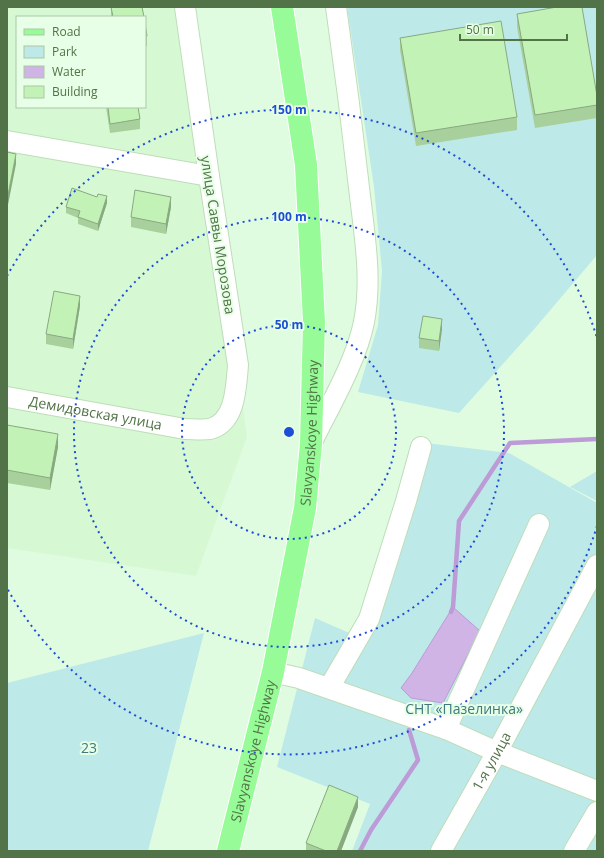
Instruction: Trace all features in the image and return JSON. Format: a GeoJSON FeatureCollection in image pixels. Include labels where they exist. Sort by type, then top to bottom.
{"type":"FeatureCollection","features":[{"type":"Feature","properties":{"kind":"main road","name":"Slavyanskoye Highway"},"geometry":{"type":"LineString","coordinates":[[228,851],[273,672],[305,508],[311,444],[314,322],[306,165],[282,7]]}},
{"type":"Feature","properties":{"kind":"street","name":"улица Саввы Морозова"},"geometry":{"type":"LineString","coordinates":[[185,7],[208,176],[238,365],[235,395],[228,415],[221,424],[209,429],[185,429]]}},
{"type":"Feature","properties":{"kind":"street"},"geometry":{"type":"LineString","coordinates":[[311,444],[340,388],[358,342],[364,322],[367,301],[365,236],[336,7]]}},
{"type":"Feature","properties":{"kind":"street"},"geometry":{"type":"LineString","coordinates":[[7,141],[208,176]]}},
{"type":"Feature","properties":{"kind":"street","name":"Демидовская улица"},"geometry":{"type":"LineString","coordinates":[[7,398],[185,429]]}},
{"type":"Feature","properties":{"kind":"street"},"geometry":{"type":"LineString","coordinates":[[329,688],[369,619],[406,501],[421,447]]}},
{"type":"Feature","properties":{"kind":"street"},"geometry":{"type":"LineString","coordinates":[[446,729],[539,524]]}},
{"type":"Feature","properties":{"kind":"street","name":"1-я улица"},"geometry":{"type":"LineString","coordinates":[[441,851],[498,752],[597,565]]}},
{"type":"Feature","properties":{"kind":"street"},"geometry":{"type":"LineString","coordinates":[[273,672],[299,678],[446,729],[498,752],[597,791]]}},
{"type":"Feature","properties":{"kind":"street"},"geometry":{"type":"LineString","coordinates":[[574,851],[597,812]]}},
{"type":"Feature","properties":{"kind":"shaded area"},"geometry":{"type":"Polygon","coordinates":[[[7,7],[187,7],[247,437],[196,576],[7,548],[7,7]]]}},
{"type":"Feature","properties":{"kind":"green space"},"geometry":{"type":"Polygon","coordinates":[[[347,7],[597,7],[597,255],[536,327],[459,413],[358,392],[378,325],[382,271],[374,187],[347,7]]]}},
{"type":"Feature","properties":{"kind":"green space","name":"СНТ «Пазелинка»"},"geometry":{"type":"Polygon","coordinates":[[[418,442],[509,453],[597,503],[597,851],[352,851],[370,804],[277,767],[315,618],[354,635],[418,442]]]}},
{"type":"Feature","properties":{"kind":"green space"},"geometry":{"type":"Polygon","coordinates":[[[597,471],[597,501],[570,487],[597,471]]]}},
{"type":"Feature","properties":{"kind":"green space","name":"23"},"geometry":{"type":"Polygon","coordinates":[[[204,633],[148,851],[7,851],[7,683],[204,633]]]}},
{"type":"Feature","properties":{"kind":"water"},"geometry":{"type":"Polygon","coordinates":[[[453,607],[480,631],[443,703],[411,698],[401,688],[453,607]]]}},
{"type":"Feature","properties":{"kind":"building"},"geometry":{"type":"Polygon","coordinates":[[[111,7],[142,7],[144,16],[113,16],[111,7]]]}},
{"type":"Feature","properties":{"kind":"building"},"geometry":{"type":"Polygon","coordinates":[[[557,7],[582,7],[597,96],[597,105],[535,115],[517,14],[557,7]]]}},
{"type":"Feature","properties":{"kind":"building"},"geometry":{"type":"Polygon","coordinates":[[[501,21],[517,117],[416,133],[400,38],[501,21]]]}},
{"type":"Feature","properties":{"kind":"building"},"geometry":{"type":"Polygon","coordinates":[[[108,108],[138,108],[140,119],[110,124],[108,108]]]}},
{"type":"Feature","properties":{"kind":"building"},"geometry":{"type":"Polygon","coordinates":[[[7,152],[16,154],[7,200],[7,152]]]}},
{"type":"Feature","properties":{"kind":"building"},"geometry":{"type":"Polygon","coordinates":[[[72,188],[97,197],[98,194],[107,196],[98,224],[78,217],[80,211],[66,207],[72,188]]]}},
{"type":"Feature","properties":{"kind":"building"},"geometry":{"type":"Polygon","coordinates":[[[135,190],[171,197],[166,224],[131,217],[135,190]]]}},
{"type":"Feature","properties":{"kind":"building"},"geometry":{"type":"Polygon","coordinates":[[[54,291],[80,296],[73,339],[46,334],[54,291]]]}},
{"type":"Feature","properties":{"kind":"building"},"geometry":{"type":"Polygon","coordinates":[[[423,316],[442,319],[439,341],[419,338],[423,316]]]}},
{"type":"Feature","properties":{"kind":"building"},"geometry":{"type":"Polygon","coordinates":[[[7,425],[58,434],[50,478],[7,470],[7,425]]]}},
{"type":"Feature","properties":{"kind":"building"},"geometry":{"type":"Polygon","coordinates":[[[329,785],[358,797],[337,851],[326,851],[306,843],[329,785]]]}},
{"type":"Feature","properties":{"kind":"waterway"},"geometry":{"type":"LineString","coordinates":[[451,612],[453,607],[459,521],[510,443],[597,439]]}},
{"type":"Feature","properties":{"kind":"waterway"},"geometry":{"type":"LineString","coordinates":[[360,851],[371,830],[418,760],[409,730]]}}]}
